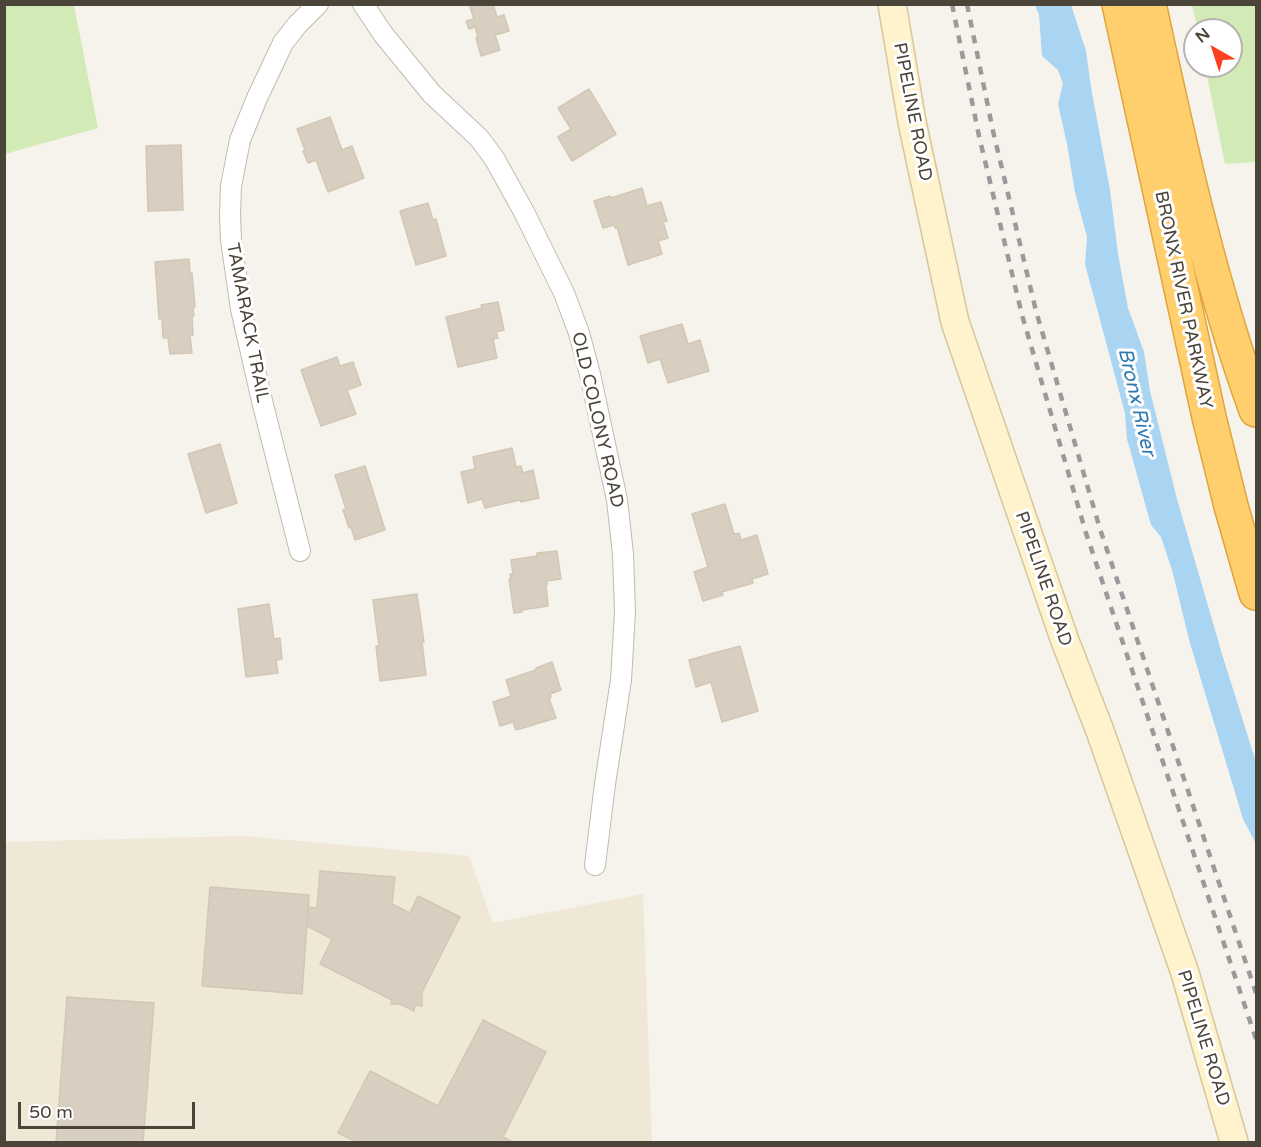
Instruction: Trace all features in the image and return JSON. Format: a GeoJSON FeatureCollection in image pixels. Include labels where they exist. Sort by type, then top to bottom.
{"type":"FeatureCollection","features":[{"type":"Feature","properties":{"kind":"highway","name":"BRONX RIVER PARKWAY"},"geometry":{"type":"LineString","coordinates":[[1119,4],[1212,428],[1231,506],[1257,593]]}},
{"type":"Feature","properties":{"kind":"highway","name":"BRONX RIVER PARKWAY"},"geometry":{"type":"LineString","coordinates":[[1149,4],[1175,126],[1202,235],[1226,318],[1257,410]]}},
{"type":"Feature","properties":{"kind":"street","name":"TAMARACK TRAIL"},"geometry":{"type":"LineString","coordinates":[[300,551],[241,309],[231,240],[230,215],[231,186],[240,140],[257,98],[283,43],[318,4]]}},
{"type":"Feature","properties":{"kind":"street","name":"OLD COLONY ROAD"},"geometry":{"type":"LineString","coordinates":[[363,4],[383,34],[432,94],[480,138],[494,158],[564,293],[579,333],[617,500],[623,554],[625,612],[621,680],[595,865]]}},
{"type":"Feature","properties":{"kind":"street","name":"PIPELINE ROAD"},"geometry":{"type":"LineString","coordinates":[[892,4],[912,122],[955,322],[1065,641],[1100,731],[1185,973],[1234,1143]]}},
{"type":"Feature","properties":{"kind":"shaded area"},"geometry":{"type":"Polygon","coordinates":[[[243,836],[469,856],[493,923],[643,894],[652,1142],[5,1142],[4,842],[243,836]]]}},
{"type":"Feature","properties":{"kind":"green space"},"geometry":{"type":"Polygon","coordinates":[[[5,4],[74,5],[98,128],[5,154],[5,4]]]}},
{"type":"Feature","properties":{"kind":"green space"},"geometry":{"type":"Polygon","coordinates":[[[1192,5],[1256,5],[1256,162],[1225,164],[1207,78],[1243,78],[1243,18],[1195,18],[1192,5]]]}},
{"type":"Feature","properties":{"kind":"water","name":"Bronx River"},"geometry":{"type":"Polygon","coordinates":[[[1035,5],[1071,5],[1086,51],[1128,308],[1144,352],[1150,391],[1177,499],[1256,762],[1256,844],[1243,819],[1190,643],[1172,570],[1161,537],[1151,525],[1127,439],[1125,413],[1085,264],[1087,237],[1075,192],[1058,104],[1063,84],[1058,70],[1042,56],[1039,15],[1035,5]]]}},
{"type":"Feature","properties":{"kind":"building"},"geometry":{"type":"Polygon","coordinates":[[[469,4],[493,4],[497,17],[504,15],[509,31],[495,35],[500,50],[481,56],[475,27],[469,29],[466,21],[474,19],[469,4]]]}},
{"type":"Feature","properties":{"kind":"building"},"geometry":{"type":"Polygon","coordinates":[[[589,89],[616,134],[572,161],[558,137],[571,129],[558,108],[589,89]]]}},
{"type":"Feature","properties":{"kind":"building"},"geometry":{"type":"Polygon","coordinates":[[[330,117],[342,150],[352,146],[364,178],[328,192],[316,160],[308,163],[297,129],[330,117]]]}},
{"type":"Feature","properties":{"kind":"building"},"geometry":{"type":"Polygon","coordinates":[[[181,145],[183,210],[148,211],[146,146],[181,145]]]}},
{"type":"Feature","properties":{"kind":"building"},"geometry":{"type":"Polygon","coordinates":[[[642,188],[647,206],[661,202],[667,221],[663,222],[668,238],[658,241],[662,254],[628,265],[617,227],[615,228],[614,225],[603,228],[594,201],[642,188]]]}},
{"type":"Feature","properties":{"kind":"building"},"geometry":{"type":"Polygon","coordinates":[[[428,203],[433,220],[436,219],[446,256],[416,265],[400,211],[428,203]]]}},
{"type":"Feature","properties":{"kind":"building"},"geometry":{"type":"Polygon","coordinates":[[[189,259],[195,307],[193,307],[194,316],[192,316],[193,335],[190,336],[192,353],[170,354],[168,338],[163,338],[162,319],[159,319],[155,262],[189,259]]]}},
{"type":"Feature","properties":{"kind":"building"},"geometry":{"type":"Polygon","coordinates":[[[498,302],[504,330],[496,332],[498,338],[493,339],[497,358],[458,367],[446,317],[482,308],[481,305],[498,302]]]}},
{"type":"Feature","properties":{"kind":"building"},"geometry":{"type":"Polygon","coordinates":[[[682,324],[688,344],[700,340],[709,371],[668,383],[660,359],[648,363],[640,336],[682,324]]]}},
{"type":"Feature","properties":{"kind":"building"},"geometry":{"type":"Polygon","coordinates":[[[337,357],[340,366],[353,362],[361,385],[347,390],[356,414],[321,426],[301,370],[337,357]]]}},
{"type":"Feature","properties":{"kind":"building"},"geometry":{"type":"Polygon","coordinates":[[[220,444],[237,503],[206,513],[188,454],[220,444]]]}},
{"type":"Feature","properties":{"kind":"building"},"geometry":{"type":"Polygon","coordinates":[[[512,448],[516,467],[521,466],[523,473],[533,470],[539,498],[485,508],[482,499],[468,503],[461,472],[475,469],[473,457],[512,448]]]}},
{"type":"Feature","properties":{"kind":"building"},"geometry":{"type":"Polygon","coordinates":[[[365,466],[385,530],[355,540],[343,510],[346,509],[335,475],[365,466]]]}},
{"type":"Feature","properties":{"kind":"building"},"geometry":{"type":"Polygon","coordinates":[[[725,504],[734,534],[739,533],[741,540],[757,535],[768,574],[752,579],[753,583],[722,592],[723,595],[703,601],[694,572],[708,567],[692,514],[725,504]]]}},
{"type":"Feature","properties":{"kind":"building"},"geometry":{"type":"Polygon","coordinates":[[[557,551],[561,579],[547,581],[548,606],[514,613],[509,579],[511,579],[510,574],[513,574],[511,560],[537,556],[537,553],[557,551]]]}},
{"type":"Feature","properties":{"kind":"building"},"geometry":{"type":"Polygon","coordinates":[[[417,594],[426,675],[380,681],[376,646],[379,646],[373,600],[417,594]]]}},
{"type":"Feature","properties":{"kind":"building"},"geometry":{"type":"Polygon","coordinates":[[[269,604],[274,639],[280,638],[282,659],[276,660],[278,673],[246,677],[238,609],[269,604]]]}},
{"type":"Feature","properties":{"kind":"building"},"geometry":{"type":"Polygon","coordinates":[[[740,646],[758,711],[722,722],[711,682],[696,687],[689,660],[740,646]]]}},
{"type":"Feature","properties":{"kind":"building"},"geometry":{"type":"Polygon","coordinates":[[[552,662],[561,690],[550,694],[549,698],[556,718],[516,730],[513,722],[500,726],[493,702],[511,696],[506,680],[552,662]]]}},
{"type":"Feature","properties":{"kind":"building"},"geometry":{"type":"Polygon","coordinates":[[[320,871],[395,877],[392,904],[410,913],[418,896],[460,917],[422,992],[422,1006],[415,1005],[414,1011],[400,1004],[391,1004],[392,1000],[320,964],[332,939],[307,926],[308,907],[317,908],[320,871]]]}},
{"type":"Feature","properties":{"kind":"building"},"geometry":{"type":"Polygon","coordinates":[[[210,887],[309,895],[302,994],[202,986],[210,887]]]}},
{"type":"Feature","properties":{"kind":"building"},"geometry":{"type":"Polygon","coordinates":[[[67,997],[154,1003],[143,1142],[56,1142],[67,997]]]}},
{"type":"Feature","properties":{"kind":"building"},"geometry":{"type":"Polygon","coordinates":[[[483,1020],[546,1052],[503,1137],[513,1142],[357,1142],[338,1133],[370,1071],[438,1106],[483,1020]]]}},
{"type":"Feature","properties":{"kind":"railway"},"geometry":{"type":"LineString","coordinates":[[952,4],[979,136],[1022,315],[1086,533],[1256,1039]]}},
{"type":"Feature","properties":{"kind":"railway"},"geometry":{"type":"LineString","coordinates":[[967,4],[993,131],[1036,311],[1100,529],[1256,993]]}}]}
